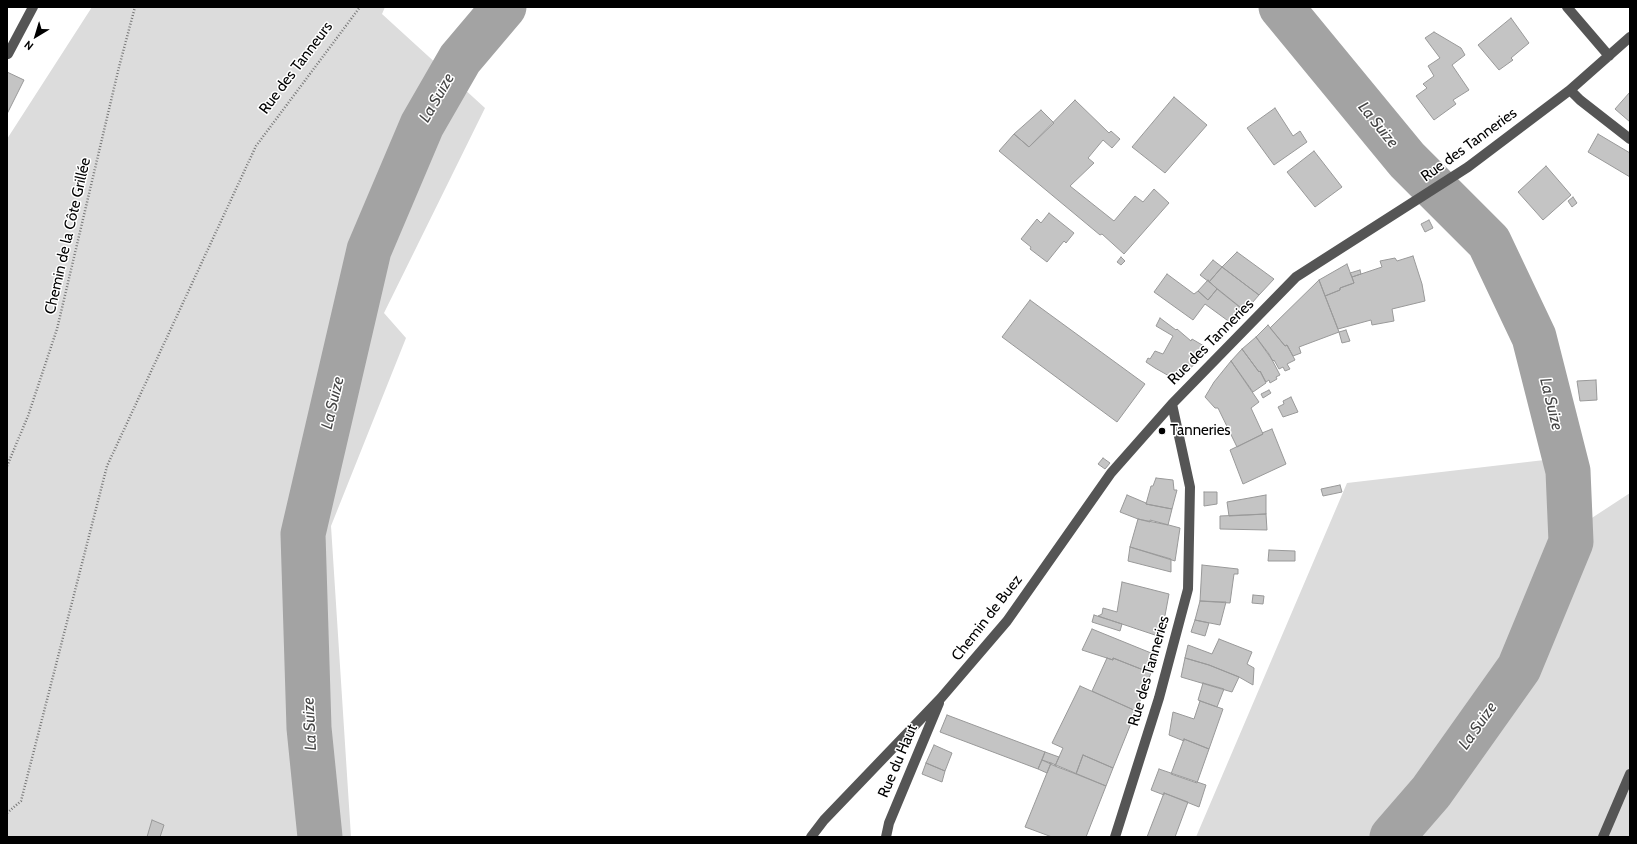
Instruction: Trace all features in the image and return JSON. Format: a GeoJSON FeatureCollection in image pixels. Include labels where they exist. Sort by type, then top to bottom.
{"type":"FeatureCollection","features":[{"type":"Feature","properties":{"kind":"street"},"geometry":{"type":"LineString","coordinates":[[8,54],[34,7]]}},
{"type":"Feature","properties":{"kind":"street"},"geometry":{"type":"LineString","coordinates":[[1567,7],[1609,56]]}},
{"type":"Feature","properties":{"kind":"street","name":"Rue des Tanneries"},"geometry":{"type":"LineString","coordinates":[[1115,837],[1159,698],[1188,589],[1190,487],[1172,404],[1296,277],[1468,167],[1570,90],[1630,37]]}},
{"type":"Feature","properties":{"kind":"street"},"geometry":{"type":"LineString","coordinates":[[1570,90],[1580,100],[1630,139]]}},
{"type":"Feature","properties":{"kind":"street","name":"Chemin de Buez"},"geometry":{"type":"LineString","coordinates":[[811,837],[824,820],[942,698],[1007,621],[1111,474],[1172,404]]}},
{"type":"Feature","properties":{"kind":"street","name":"Rue du Haut"},"geometry":{"type":"LineString","coordinates":[[886,837],[889,823],[942,698]]}},
{"type":"Feature","properties":{"kind":"street"},"geometry":{"type":"LineString","coordinates":[[1603,837],[1630,774]]}},
{"type":"Feature","properties":{"kind":"path","name":"Chemin de la Côte Grillée"},"geometry":{"type":"LineString","coordinates":[[7,466],[28,416],[57,329],[119,67],[135,7]]}},
{"type":"Feature","properties":{"kind":"path","name":"Rue des Tanneurs"},"geometry":{"type":"LineString","coordinates":[[7,813],[21,801],[107,466],[256,146],[360,7]]}},
{"type":"Feature","properties":{"kind":"shaded area"},"geometry":{"type":"Polygon","coordinates":[[[92,7],[385,7],[382,14],[485,108],[384,313],[406,338],[331,526],[351,837],[7,837],[7,139],[92,7]]]}},
{"type":"Feature","properties":{"kind":"shaded area"},"geometry":{"type":"Polygon","coordinates":[[[1553,459],[1563,527],[1578,527],[1630,493],[1630,837],[1196,837],[1347,483],[1553,459]]]}},
{"type":"Feature","properties":{"kind":"building"},"geometry":{"type":"Polygon","coordinates":[[[1511,18],[1529,43],[1511,58],[1513,60],[1499,70],[1478,45],[1511,18]]]}},
{"type":"Feature","properties":{"kind":"building"},"geometry":{"type":"Polygon","coordinates":[[[1434,32],[1461,48],[1465,55],[1452,65],[1469,90],[1453,100],[1456,104],[1434,120],[1416,96],[1427,88],[1423,84],[1434,76],[1428,66],[1440,58],[1425,38],[1434,32]]]}},
{"type":"Feature","properties":{"kind":"building"},"geometry":{"type":"Polygon","coordinates":[[[7,72],[24,80],[7,114],[7,72]]]}},
{"type":"Feature","properties":{"kind":"building"},"geometry":{"type":"Polygon","coordinates":[[[1630,92],[1630,122],[1615,109],[1630,92]]]}},
{"type":"Feature","properties":{"kind":"building"},"geometry":{"type":"Polygon","coordinates":[[[1174,97],[1207,125],[1165,173],[1132,147],[1174,97]]]}},
{"type":"Feature","properties":{"kind":"building"},"geometry":{"type":"Polygon","coordinates":[[[1075,100],[1109,133],[1111,131],[1120,139],[1112,148],[1103,140],[1088,158],[1094,163],[1070,186],[1114,221],[1135,196],[1143,202],[1154,189],[1169,203],[1124,254],[1102,234],[1100,235],[999,151],[1014,134],[1029,147],[1075,100]]]}},
{"type":"Feature","properties":{"kind":"building"},"geometry":{"type":"Polygon","coordinates":[[[1275,108],[1293,136],[1300,131],[1307,142],[1274,165],[1247,128],[1275,108]]]}},
{"type":"Feature","properties":{"kind":"building"},"geometry":{"type":"Polygon","coordinates":[[[1041,110],[1054,123],[1029,147],[1014,134],[1041,110]]]}},
{"type":"Feature","properties":{"kind":"building"},"geometry":{"type":"Polygon","coordinates":[[[1598,134],[1630,153],[1630,177],[1588,152],[1598,134]]]}},
{"type":"Feature","properties":{"kind":"building"},"geometry":{"type":"Polygon","coordinates":[[[1314,151],[1342,187],[1315,207],[1287,172],[1314,151]]]}},
{"type":"Feature","properties":{"kind":"building"},"geometry":{"type":"Polygon","coordinates":[[[1546,166],[1571,195],[1543,220],[1518,192],[1546,166]]]}},
{"type":"Feature","properties":{"kind":"building"},"geometry":{"type":"Polygon","coordinates":[[[1573,197],[1577,203],[1572,207],[1568,201],[1573,197]]]}},
{"type":"Feature","properties":{"kind":"building"},"geometry":{"type":"Polygon","coordinates":[[[1049,213],[1074,233],[1066,243],[1064,241],[1047,262],[1030,249],[1031,247],[1021,239],[1037,219],[1041,223],[1049,213]]]}},
{"type":"Feature","properties":{"kind":"building"},"geometry":{"type":"Polygon","coordinates":[[[1429,220],[1433,228],[1425,232],[1421,224],[1429,220]]]}},
{"type":"Feature","properties":{"kind":"building"},"geometry":{"type":"Polygon","coordinates":[[[1237,252],[1274,279],[1259,295],[1222,267],[1237,252]]]}},
{"type":"Feature","properties":{"kind":"building"},"geometry":{"type":"Polygon","coordinates":[[[1413,256],[1422,284],[1425,301],[1392,309],[1394,321],[1372,325],[1371,320],[1338,329],[1325,296],[1354,283],[1352,277],[1382,267],[1380,261],[1395,258],[1397,261],[1413,256]]]}},
{"type":"Feature","properties":{"kind":"building"},"geometry":{"type":"Polygon","coordinates":[[[1121,257],[1125,261],[1121,265],[1117,262],[1121,257]]]}},
{"type":"Feature","properties":{"kind":"building"},"geometry":{"type":"Polygon","coordinates":[[[1213,260],[1222,267],[1209,282],[1200,275],[1213,260]]]}},
{"type":"Feature","properties":{"kind":"building"},"geometry":{"type":"Polygon","coordinates":[[[1347,264],[1354,283],[1325,296],[1319,280],[1347,264]]]}},
{"type":"Feature","properties":{"kind":"building"},"geometry":{"type":"Polygon","coordinates":[[[1222,267],[1259,295],[1245,311],[1209,282],[1222,267]]]}},
{"type":"Feature","properties":{"kind":"building"},"geometry":{"type":"Polygon","coordinates":[[[1360,270],[1361,274],[1352,277],[1350,273],[1360,270]]]}},
{"type":"Feature","properties":{"kind":"building"},"geometry":{"type":"Polygon","coordinates":[[[1167,274],[1194,294],[1198,291],[1208,300],[1217,289],[1242,309],[1231,323],[1205,304],[1193,320],[1154,292],[1167,274]]]}},
{"type":"Feature","properties":{"kind":"building"},"geometry":{"type":"Polygon","coordinates":[[[1208,280],[1217,289],[1208,300],[1198,291],[1208,280]]]}},
{"type":"Feature","properties":{"kind":"building"},"geometry":{"type":"Polygon","coordinates":[[[1319,280],[1339,332],[1299,347],[1301,353],[1293,356],[1287,345],[1285,346],[1270,328],[1319,280]]]}},
{"type":"Feature","properties":{"kind":"building"},"geometry":{"type":"Polygon","coordinates":[[[1030,300],[1145,384],[1117,422],[1002,337],[1030,300]]]}},
{"type":"Feature","properties":{"kind":"building"},"geometry":{"type":"Polygon","coordinates":[[[1160,318],[1176,330],[1177,329],[1191,341],[1192,339],[1209,349],[1178,381],[1146,362],[1155,351],[1163,354],[1173,336],[1156,326],[1160,318]]]}},
{"type":"Feature","properties":{"kind":"building"},"geometry":{"type":"Polygon","coordinates":[[[1268,325],[1285,346],[1287,345],[1295,360],[1287,364],[1290,369],[1285,371],[1283,367],[1279,369],[1256,337],[1268,325]]]}},
{"type":"Feature","properties":{"kind":"building"},"geometry":{"type":"Polygon","coordinates":[[[1346,330],[1350,341],[1342,343],[1339,332],[1346,330]]]}},
{"type":"Feature","properties":{"kind":"building"},"geometry":{"type":"Polygon","coordinates":[[[1256,337],[1269,354],[1280,375],[1276,377],[1277,379],[1270,383],[1269,380],[1266,382],[1260,371],[1259,372],[1242,349],[1256,337]]]}},
{"type":"Feature","properties":{"kind":"building"},"geometry":{"type":"Polygon","coordinates":[[[1242,349],[1259,372],[1260,371],[1266,383],[1253,392],[1231,361],[1242,349]]]}},
{"type":"Feature","properties":{"kind":"building"},"geometry":{"type":"Polygon","coordinates":[[[1231,361],[1259,402],[1251,408],[1263,434],[1237,447],[1218,408],[1215,408],[1205,397],[1214,382],[1231,361]]]}},
{"type":"Feature","properties":{"kind":"building"},"geometry":{"type":"Polygon","coordinates":[[[1596,380],[1597,400],[1580,401],[1577,381],[1596,380]]]}},
{"type":"Feature","properties":{"kind":"building"},"geometry":{"type":"Polygon","coordinates":[[[1269,390],[1271,393],[1263,398],[1261,394],[1269,390]]]}},
{"type":"Feature","properties":{"kind":"building"},"geometry":{"type":"Polygon","coordinates":[[[1291,397],[1298,412],[1283,417],[1278,407],[1284,404],[1283,401],[1291,397]]]}},
{"type":"Feature","properties":{"kind":"building"},"geometry":{"type":"Polygon","coordinates":[[[1272,429],[1286,464],[1243,484],[1230,450],[1272,429]]]}},
{"type":"Feature","properties":{"kind":"building"},"geometry":{"type":"Polygon","coordinates":[[[1103,458],[1110,463],[1105,469],[1098,464],[1103,458]]]}},
{"type":"Feature","properties":{"kind":"building"},"geometry":{"type":"Polygon","coordinates":[[[1156,478],[1173,480],[1174,490],[1177,490],[1172,509],[1146,504],[1151,486],[1153,486],[1156,478]]]}},
{"type":"Feature","properties":{"kind":"building"},"geometry":{"type":"Polygon","coordinates":[[[1340,485],[1342,492],[1323,496],[1321,489],[1340,485]]]}},
{"type":"Feature","properties":{"kind":"building"},"geometry":{"type":"Polygon","coordinates":[[[1204,492],[1217,492],[1217,504],[1204,506],[1204,492]]]}},
{"type":"Feature","properties":{"kind":"building"},"geometry":{"type":"Polygon","coordinates":[[[1127,495],[1146,504],[1172,509],[1168,525],[1138,519],[1120,512],[1127,495]]]}},
{"type":"Feature","properties":{"kind":"building"},"geometry":{"type":"Polygon","coordinates":[[[1266,495],[1266,514],[1229,516],[1227,502],[1266,495]]]}},
{"type":"Feature","properties":{"kind":"building"},"geometry":{"type":"Polygon","coordinates":[[[1266,514],[1267,530],[1220,529],[1220,516],[1266,514]]]}},
{"type":"Feature","properties":{"kind":"building"},"geometry":{"type":"Polygon","coordinates":[[[1138,519],[1150,522],[1150,520],[1180,528],[1175,561],[1130,547],[1138,519]]]}},
{"type":"Feature","properties":{"kind":"building"},"geometry":{"type":"Polygon","coordinates":[[[1130,547],[1171,559],[1171,572],[1128,561],[1130,547]]]}},
{"type":"Feature","properties":{"kind":"building"},"geometry":{"type":"Polygon","coordinates":[[[1269,550],[1295,551],[1295,561],[1268,561],[1269,550]]]}},
{"type":"Feature","properties":{"kind":"building"},"geometry":{"type":"Polygon","coordinates":[[[1202,565],[1238,569],[1238,574],[1234,574],[1230,603],[1200,601],[1202,565]]]}},
{"type":"Feature","properties":{"kind":"building"},"geometry":{"type":"Polygon","coordinates":[[[1122,582],[1169,594],[1161,637],[1098,616],[1102,614],[1103,608],[1117,612],[1122,582]]]}},
{"type":"Feature","properties":{"kind":"building"},"geometry":{"type":"Polygon","coordinates":[[[1253,595],[1264,596],[1263,604],[1252,603],[1253,595]]]}},
{"type":"Feature","properties":{"kind":"building"},"geometry":{"type":"Polygon","coordinates":[[[1200,601],[1226,602],[1220,625],[1195,620],[1200,601]]]}},
{"type":"Feature","properties":{"kind":"building"},"geometry":{"type":"Polygon","coordinates":[[[1094,615],[1122,624],[1120,631],[1092,622],[1094,615]]]}},
{"type":"Feature","properties":{"kind":"building"},"geometry":{"type":"Polygon","coordinates":[[[1195,620],[1209,623],[1205,636],[1191,632],[1195,620]]]}},
{"type":"Feature","properties":{"kind":"building"},"geometry":{"type":"Polygon","coordinates":[[[1092,629],[1156,655],[1151,673],[1113,658],[1113,660],[1082,650],[1092,629]]]}},
{"type":"Feature","properties":{"kind":"building"},"geometry":{"type":"Polygon","coordinates":[[[1219,639],[1252,652],[1247,664],[1254,668],[1253,685],[1239,677],[1209,665],[1185,658],[1188,645],[1212,654],[1219,639]]]}},
{"type":"Feature","properties":{"kind":"building"},"geometry":{"type":"Polygon","coordinates":[[[1107,658],[1113,660],[1113,658],[1151,673],[1136,711],[1092,691],[1107,658]]]}},
{"type":"Feature","properties":{"kind":"building"},"geometry":{"type":"Polygon","coordinates":[[[1185,658],[1209,665],[1239,677],[1232,692],[1181,677],[1185,658]]]}},
{"type":"Feature","properties":{"kind":"building"},"geometry":{"type":"Polygon","coordinates":[[[1203,683],[1224,689],[1217,707],[1198,700],[1203,683]]]}},
{"type":"Feature","properties":{"kind":"building"},"geometry":{"type":"Polygon","coordinates":[[[1080,686],[1136,711],[1113,768],[1083,755],[1076,774],[1055,766],[1063,748],[1052,743],[1080,686]]]}},
{"type":"Feature","properties":{"kind":"building"},"geometry":{"type":"Polygon","coordinates":[[[1200,701],[1223,709],[1209,749],[1169,735],[1173,712],[1194,719],[1200,701]]]}},
{"type":"Feature","properties":{"kind":"building"},"geometry":{"type":"Polygon","coordinates":[[[947,715],[1045,752],[1038,769],[940,732],[947,715]]]}},
{"type":"Feature","properties":{"kind":"building"},"geometry":{"type":"Polygon","coordinates":[[[1184,739],[1209,749],[1197,783],[1171,774],[1184,739]]]}},
{"type":"Feature","properties":{"kind":"building"},"geometry":{"type":"Polygon","coordinates":[[[934,745],[952,753],[945,771],[926,763],[934,745]]]}},
{"type":"Feature","properties":{"kind":"building"},"geometry":{"type":"Polygon","coordinates":[[[1045,752],[1059,757],[1055,766],[1042,760],[1045,752]]]}},
{"type":"Feature","properties":{"kind":"building"},"geometry":{"type":"Polygon","coordinates":[[[1083,755],[1113,768],[1106,786],[1076,774],[1083,755]]]}},
{"type":"Feature","properties":{"kind":"building"},"geometry":{"type":"Polygon","coordinates":[[[1042,760],[1051,763],[1047,773],[1038,769],[1042,760]]]}},
{"type":"Feature","properties":{"kind":"building"},"geometry":{"type":"Polygon","coordinates":[[[926,763],[945,771],[942,782],[922,774],[926,763]]]}},
{"type":"Feature","properties":{"kind":"building"},"geometry":{"type":"Polygon","coordinates":[[[1051,763],[1106,786],[1086,837],[1052,837],[1025,827],[1051,763]]]}},
{"type":"Feature","properties":{"kind":"building"},"geometry":{"type":"Polygon","coordinates":[[[1159,769],[1206,785],[1199,807],[1164,793],[1164,795],[1151,790],[1159,769]]]}},
{"type":"Feature","properties":{"kind":"building"},"geometry":{"type":"Polygon","coordinates":[[[1164,793],[1188,802],[1175,837],[1147,837],[1164,793]]]}},
{"type":"Feature","properties":{"kind":"building"},"geometry":{"type":"Polygon","coordinates":[[[152,820],[164,825],[160,837],[147,837],[152,820]]]}},
{"type":"Feature","properties":{"kind":"waterway","name":"La Suize"},"geometry":{"type":"LineString","coordinates":[[320,837],[309,728],[303,534],[369,250],[422,125],[460,59],[504,7]]}},
{"type":"Feature","properties":{"kind":"waterway","name":"La Suize"},"geometry":{"type":"LineString","coordinates":[[1281,7],[1407,160],[1489,242],[1534,337],[1568,471],[1571,542],[1519,668],[1431,792],[1392,837]]}},
{"type":"Feature","properties":{"kind":"place","name":"Tanneries"},"geometry":{"type":"Point","coordinates":[1162,431]}}]}
